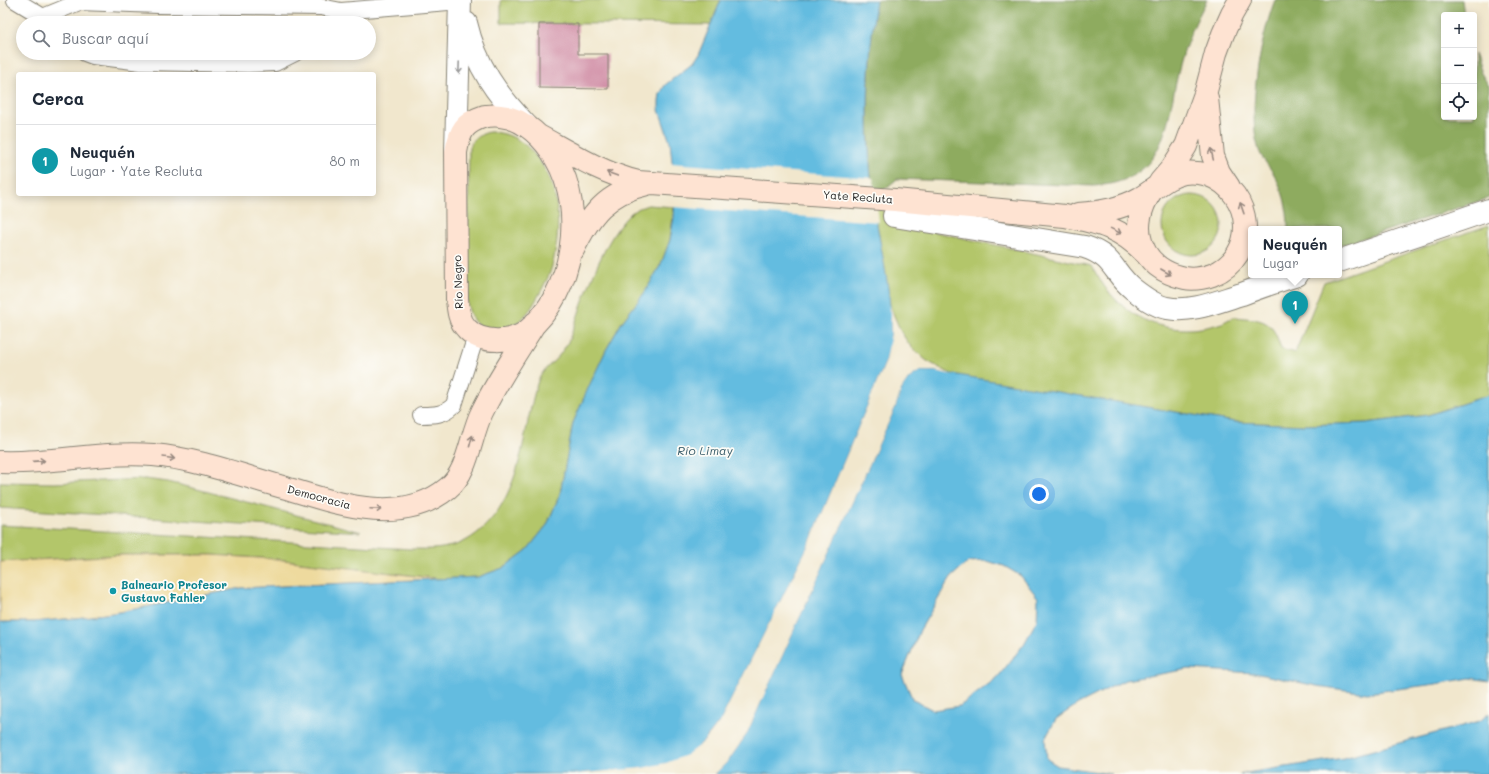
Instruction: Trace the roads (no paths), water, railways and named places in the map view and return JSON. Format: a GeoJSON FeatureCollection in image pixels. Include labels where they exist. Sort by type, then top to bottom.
{"type":"FeatureCollection","features":[{"type":"Feature","properties":{"kind":"main road","name":"Yate Recluta"},"geometry":{"type":"LineString","coordinates":[[1146,254],[1140,239],[1138,226],[1140,212],[1145,200],[1172,168],[1186,146],[1206,91],[1220,41],[1240,0]]}},
{"type":"Feature","properties":{"kind":"main road","name":"Yate Recluta"},"geometry":{"type":"LineString","coordinates":[[533,131],[590,165],[609,174],[650,184],[895,208],[1065,216],[1091,221],[1116,231],[1134,242],[1157,267],[1171,275],[1187,279],[1203,278],[1219,272],[1231,262],[1241,248],[1245,233],[1245,217],[1239,201],[1219,172],[1213,156],[1206,91]]}},
{"type":"Feature","properties":{"kind":"main road","name":"Río Negro"},"geometry":{"type":"LineString","coordinates":[[476,336],[468,330],[461,320],[458,310],[456,152],[459,138],[464,128],[473,120],[485,116],[501,116],[514,120],[533,131]]}},
{"type":"Feature","properties":{"kind":"main road"},"geometry":{"type":"LineString","coordinates":[[476,336],[488,340],[502,340],[525,332],[535,323],[547,308],[558,289],[570,256],[572,214],[569,191],[562,169],[552,152],[533,131]]}},
{"type":"Feature","properties":{"kind":"main road","name":"Yate Recluta"},"geometry":{"type":"LineString","coordinates":[[1065,216],[1117,208],[1130,203],[1170,177],[1185,173],[1201,173],[1216,178],[1230,188]]}},
{"type":"Feature","properties":{"kind":"main road","name":"Yate Recluta"},"geometry":{"type":"LineString","coordinates":[[570,256],[587,224],[608,200],[620,192],[650,184]]}},
{"type":"Feature","properties":{"kind":"main road","name":"Democracia"},"geometry":{"type":"LineString","coordinates":[[0,462],[153,455],[211,467],[333,502],[356,507],[374,509],[408,507],[438,496],[449,487],[458,476],[464,464],[475,425],[482,411],[535,323]]}},
{"type":"Feature","properties":{"kind":"street"},"geometry":{"type":"LineString","coordinates":[[460,0],[471,43],[482,69],[508,106],[533,131]]}},
{"type":"Feature","properties":{"kind":"street","name":"Río Negro"},"geometry":{"type":"LineString","coordinates":[[456,152],[460,0]]}},
{"type":"Feature","properties":{"kind":"street"},"geometry":{"type":"LineString","coordinates":[[895,208],[1094,250],[1102,254],[1108,260],[1131,287],[1153,303],[1165,308],[1179,310],[1193,308],[1217,302],[1288,278]]}},
{"type":"Feature","properties":{"kind":"street"},"geometry":{"type":"LineString","coordinates":[[1342,260],[1489,210]]}},
{"type":"Feature","properties":{"kind":"lane"},"geometry":{"type":"LineString","coordinates":[[15,0],[39,16]]}},
{"type":"Feature","properties":{"kind":"lane"},"geometry":{"type":"LineString","coordinates":[[343,16],[460,0]]}},
{"type":"Feature","properties":{"kind":"lane"},"geometry":{"type":"LineString","coordinates":[[53,16],[80,2],[158,5],[321,7],[334,16]]}},
{"type":"Feature","properties":{"kind":"lane"},"geometry":{"type":"LineString","coordinates":[[125,60],[141,62],[248,64],[275,63],[281,60]]}},
{"type":"Feature","properties":{"kind":"lane"},"geometry":{"type":"LineString","coordinates":[[421,415],[442,414],[449,411],[454,405],[476,336]]}},
{"type":"Feature","properties":{"kind":"water","name":"Río Limay"},"geometry":{"type":"Polygon","coordinates":[[[721,0],[876,0],[868,98],[870,172],[875,214],[889,298],[891,332],[886,361],[811,540],[721,720],[706,739],[687,755],[662,765],[632,770],[573,774],[0,774],[0,622],[33,622],[120,612],[241,588],[478,577],[503,568],[527,550],[547,525],[560,494],[573,423],[589,386],[606,350],[622,322],[645,292],[661,264],[670,240],[674,217],[675,191],[670,142],[659,110],[660,94],[665,85],[692,64],[698,55],[721,0]]]}},
{"type":"Feature","properties":{"kind":"water"},"geometry":{"type":"Polygon","coordinates":[[[920,371],[934,371],[1235,422],[1304,425],[1366,423],[1428,415],[1489,395],[1489,681],[1470,678],[1367,693],[1317,686],[1254,673],[1189,669],[1125,680],[1078,704],[1056,719],[1045,739],[1047,759],[1058,766],[1111,774],[715,774],[728,761],[746,735],[895,408],[903,386],[920,371]],[[987,561],[968,562],[951,577],[920,630],[902,675],[913,700],[933,710],[960,706],[998,677],[1024,644],[1037,620],[1038,598],[1021,576],[1004,566],[987,561]]]}},
{"type":"Feature","properties":{"kind":"water"},"geometry":{"type":"Polygon","coordinates":[[[1489,713],[1489,774],[1240,774],[1344,758],[1480,721],[1489,713]]]}},
{"type":"Feature","properties":{"kind":"place","name":"Neuquén"},"geometry":{"type":"Point","coordinates":[1295,324]}},
{"type":"Feature","properties":{"kind":"place","name":"Balneario Profesor Gustavo Fahler"},"geometry":{"type":"Point","coordinates":[113,591]}}]}
